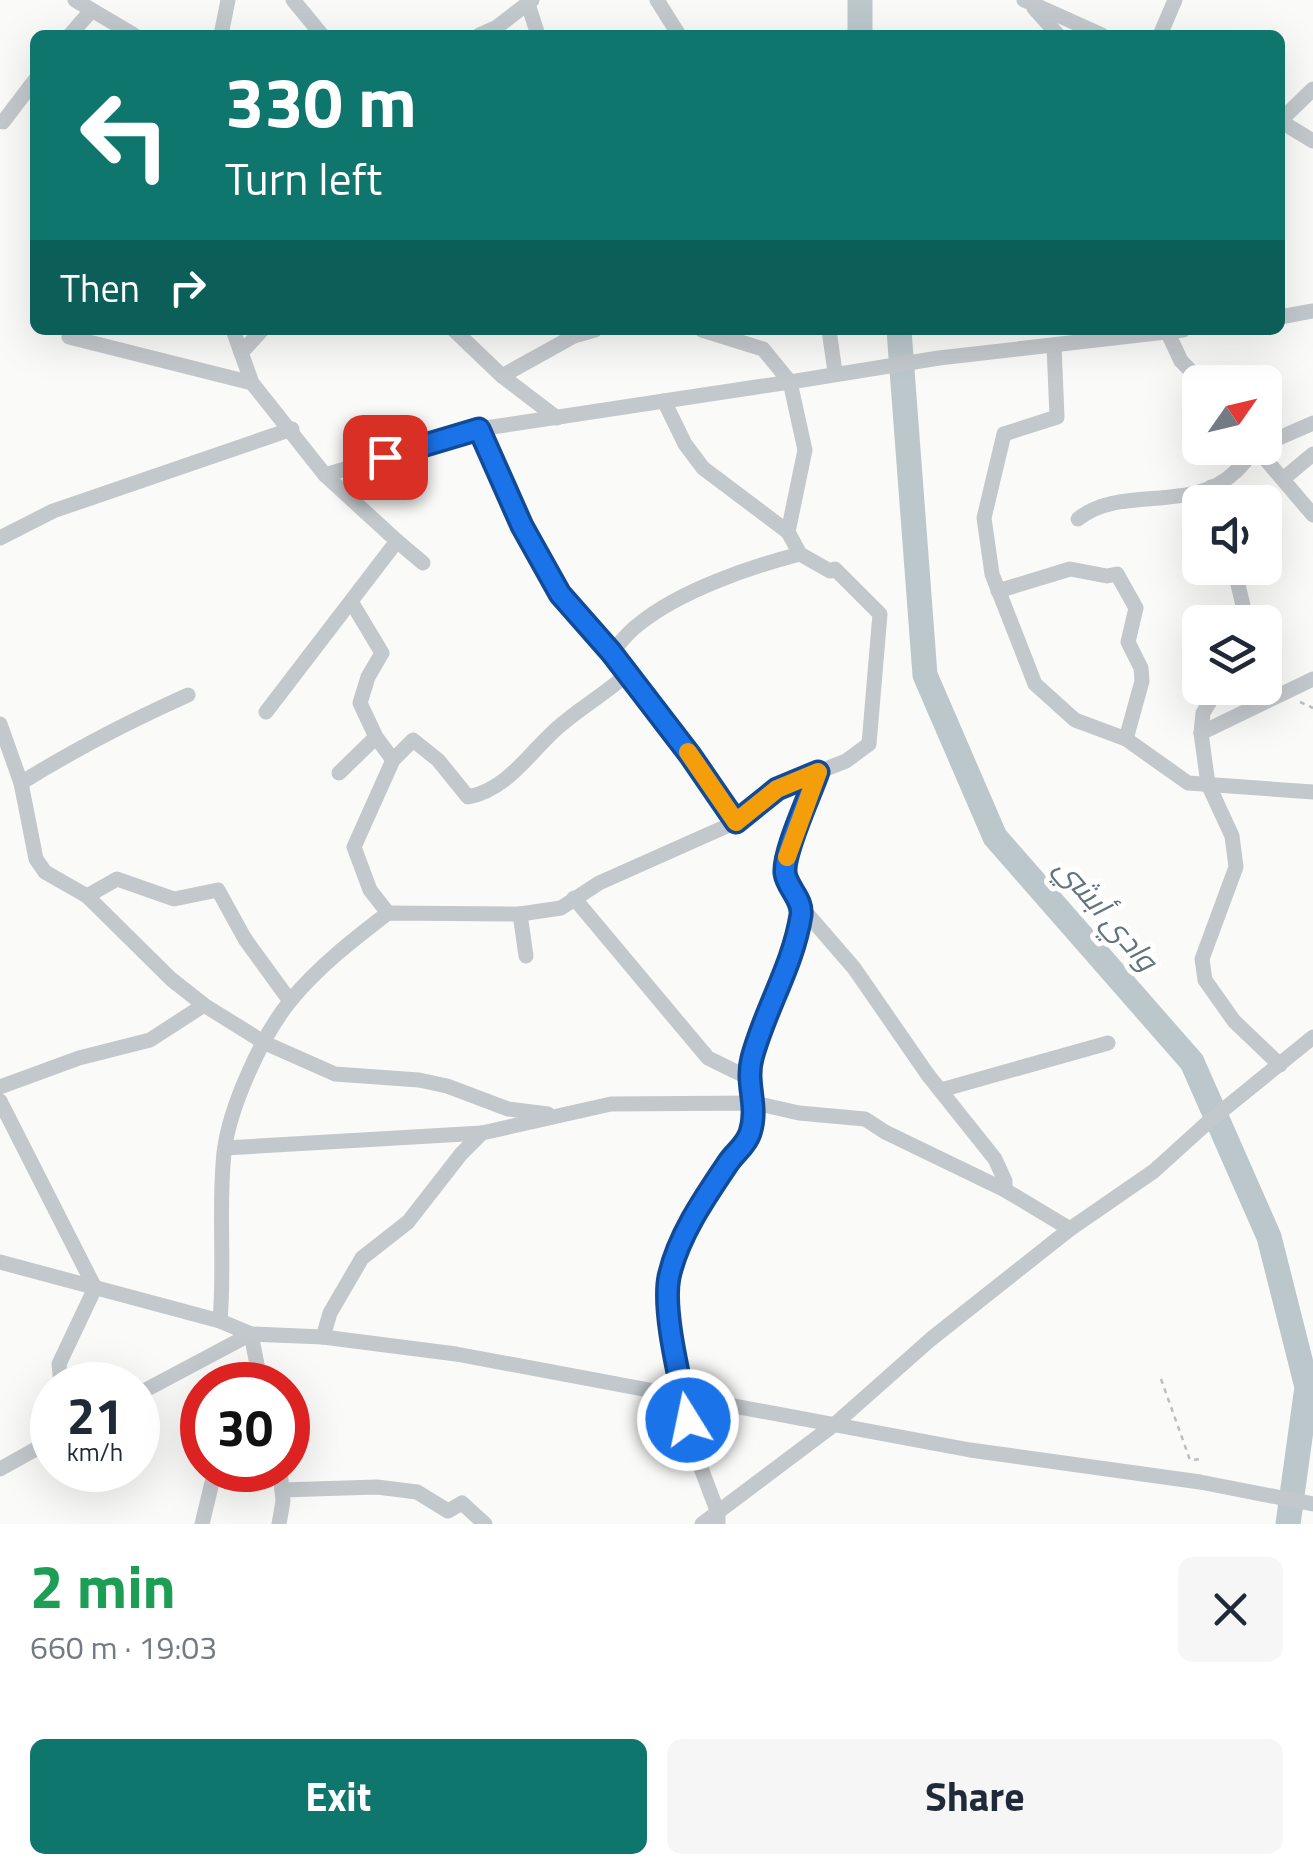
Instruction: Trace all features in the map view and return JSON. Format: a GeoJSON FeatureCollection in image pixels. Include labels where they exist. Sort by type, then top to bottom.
{"type":"FeatureCollection","features":[{"type":"Feature","properties":{"kind":"street"},"geometry":{"type":"LineString","coordinates":[[222,30],[228,0]]}},
{"type":"Feature","properties":{"kind":"street"},"geometry":{"type":"LineString","coordinates":[[293,0],[318,30]]}},
{"type":"Feature","properties":{"kind":"street"},"geometry":{"type":"LineString","coordinates":[[657,0],[676,30]]}},
{"type":"Feature","properties":{"kind":"street"},"geometry":{"type":"LineString","coordinates":[[1162,30],[1175,0]]}},
{"type":"Feature","properties":{"kind":"street"},"geometry":{"type":"LineString","coordinates":[[1026,1],[1053,30]]}},
{"type":"Feature","properties":{"kind":"street"},"geometry":{"type":"LineString","coordinates":[[1026,1],[1091,30]]}},
{"type":"Feature","properties":{"kind":"street"},"geometry":{"type":"LineString","coordinates":[[490,30],[530,2],[537,30]]}},
{"type":"Feature","properties":{"kind":"street"},"geometry":{"type":"LineString","coordinates":[[72,30],[80,3],[126,30]]}},
{"type":"Feature","properties":{"kind":"street"},"geometry":{"type":"LineString","coordinates":[[1,123],[30,86]]}},
{"type":"Feature","properties":{"kind":"street"},"geometry":{"type":"LineString","coordinates":[[1285,116],[1313,89]]}},
{"type":"Feature","properties":{"kind":"street"},"geometry":{"type":"LineString","coordinates":[[1285,124],[1313,141]]}},
{"type":"Feature","properties":{"kind":"street"},"geometry":{"type":"LineString","coordinates":[[1285,316],[1313,311]]}},
{"type":"Feature","properties":{"kind":"street"},"geometry":{"type":"LineString","coordinates":[[235,335],[252,382],[325,475],[422,563]]}},
{"type":"Feature","properties":{"kind":"street"},"geometry":{"type":"LineString","coordinates":[[241,353],[257,335]]}},
{"type":"Feature","properties":{"kind":"street"},"geometry":{"type":"LineString","coordinates":[[459,335],[502,376],[557,418]]}},
{"type":"Feature","properties":{"kind":"street"},"geometry":{"type":"LineString","coordinates":[[502,376],[578,335]]}},
{"type":"Feature","properties":{"kind":"street"},"geometry":{"type":"LineString","coordinates":[[718,335],[763,349],[790,382],[805,450],[788,532]]}},
{"type":"Feature","properties":{"kind":"street"},"geometry":{"type":"LineString","coordinates":[[831,335],[836,372]]}},
{"type":"Feature","properties":{"kind":"street"},"geometry":{"type":"LineString","coordinates":[[325,475],[479,429],[836,372],[1140,335]]}},
{"type":"Feature","properties":{"kind":"street"},"geometry":{"type":"LineString","coordinates":[[1176,335],[1184,365]]}},
{"type":"Feature","properties":{"kind":"street"},"geometry":{"type":"LineString","coordinates":[[69,338],[252,382]]}},
{"type":"Feature","properties":{"kind":"street"},"geometry":{"type":"LineString","coordinates":[[1054,345],[1057,418],[1004,434],[984,518],[992,574],[1034,684],[1075,720],[1126,739],[1188,782],[1313,792]]}},
{"type":"Feature","properties":{"kind":"street"},"geometry":{"type":"LineString","coordinates":[[220,1321],[221,1196],[224,1148],[232,1115],[290,1001],[360,934],[388,913],[520,914],[561,908],[599,884],[736,822],[777,789],[846,762],[869,744],[880,614],[835,569],[830,571],[800,554],[788,532],[703,468],[685,444],[664,401]]}},
{"type":"Feature","properties":{"kind":"street"},"geometry":{"type":"LineString","coordinates":[[1282,437],[1313,423]]}},
{"type":"Feature","properties":{"kind":"street"},"geometry":{"type":"LineString","coordinates":[[479,429],[536,554],[560,594],[611,652],[736,822]]}},
{"type":"Feature","properties":{"kind":"street"},"geometry":{"type":"LineString","coordinates":[[0,538],[53,511],[292,430]]}},
{"type":"Feature","properties":{"kind":"street"},"geometry":{"type":"LineString","coordinates":[[1282,479],[1313,454]]}},
{"type":"Feature","properties":{"kind":"street"},"geometry":{"type":"LineString","coordinates":[[1215,485],[1242,465]]}},
{"type":"Feature","properties":{"kind":"street"},"geometry":{"type":"LineString","coordinates":[[1270,465],[1313,515]]}},
{"type":"Feature","properties":{"kind":"street"},"geometry":{"type":"LineString","coordinates":[[1078,519],[1094,506],[1182,496]]}},
{"type":"Feature","properties":{"kind":"street"},"geometry":{"type":"LineString","coordinates":[[266,712],[397,541]]}},
{"type":"Feature","properties":{"kind":"street"},"geometry":{"type":"LineString","coordinates":[[611,652],[638,624],[708,586],[757,565],[800,554]]}},
{"type":"Feature","properties":{"kind":"street"},"geometry":{"type":"LineString","coordinates":[[998,591],[1070,569],[1106,576],[1117,574],[1136,608],[1128,642],[1141,668],[1142,681],[1126,739]]}},
{"type":"Feature","properties":{"kind":"street"},"geometry":{"type":"LineString","coordinates":[[352,602],[382,653],[368,677],[360,703],[376,737],[393,760]]}},
{"type":"Feature","properties":{"kind":"street"},"geometry":{"type":"LineString","coordinates":[[388,913],[370,890],[354,848],[393,760],[413,740],[438,760],[468,797],[481,794],[522,765],[561,724],[626,676]]}},
{"type":"Feature","properties":{"kind":"street"},"geometry":{"type":"LineString","coordinates":[[1202,733],[1313,679]]}},
{"type":"Feature","properties":{"kind":"street"},"geometry":{"type":"LineString","coordinates":[[21,782],[82,744],[105,738],[188,695]]}},
{"type":"Feature","properties":{"kind":"street"},"geometry":{"type":"LineString","coordinates":[[1208,705],[1203,713],[1202,733],[1208,784],[1232,836],[1236,866],[1202,959],[1206,980],[1234,1021],[1280,1064]]}},
{"type":"Feature","properties":{"kind":"street"},"geometry":{"type":"LineString","coordinates":[[0,724],[21,782],[36,859],[45,872],[87,896],[171,979],[204,1005],[265,1044],[335,1074],[419,1080],[508,1109],[562,1116]]}},
{"type":"Feature","properties":{"kind":"street"},"geometry":{"type":"LineString","coordinates":[[339,773],[376,737]]}},
{"type":"Feature","properties":{"kind":"street"},"geometry":{"type":"LineString","coordinates":[[818,772],[786,859],[785,876],[802,908],[854,968],[995,1159],[1005,1181],[1004,1190]]}},
{"type":"Feature","properties":{"kind":"street"},"geometry":{"type":"LineString","coordinates":[[87,896],[117,879],[174,899],[218,890],[244,939],[290,1001]]}},
{"type":"Feature","properties":{"kind":"street"},"geometry":{"type":"LineString","coordinates":[[574,898],[708,1058],[748,1078]]}},
{"type":"Feature","properties":{"kind":"street"},"geometry":{"type":"LineString","coordinates":[[718,1518],[693,1447],[668,1294],[669,1277],[685,1232],[727,1164],[744,1147],[751,1130],[755,1103],[748,1078],[766,1016],[791,962],[802,908]]}},
{"type":"Feature","properties":{"kind":"street"},"geometry":{"type":"LineString","coordinates":[[520,914],[526,956]]}},
{"type":"Feature","properties":{"kind":"street"},"geometry":{"type":"LineString","coordinates":[[0,1087],[79,1058],[150,1040],[204,1005]]}},
{"type":"Feature","properties":{"kind":"street"},"geometry":{"type":"LineString","coordinates":[[702,1524],[718,1518],[835,1424],[931,1339],[1070,1230],[1154,1172],[1313,1037]]}},
{"type":"Feature","properties":{"kind":"street"},"geometry":{"type":"LineString","coordinates":[[941,1090],[1108,1043]]}},
{"type":"Feature","properties":{"kind":"street"},"geometry":{"type":"LineString","coordinates":[[0,1101],[94,1288]]}},
{"type":"Feature","properties":{"kind":"street"},"geometry":{"type":"LineString","coordinates":[[224,1148],[482,1133],[611,1104],[755,1103],[800,1114],[865,1118],[1004,1190],[1070,1230]]}},
{"type":"Feature","properties":{"kind":"street"},"geometry":{"type":"LineString","coordinates":[[323,1336],[330,1313],[362,1258],[408,1222],[482,1133]]}},
{"type":"Feature","properties":{"kind":"street"},"geometry":{"type":"LineString","coordinates":[[0,1262],[220,1321],[251,1334],[323,1336],[456,1354],[970,1450],[1200,1482],[1313,1504]]}},
{"type":"Feature","properties":{"kind":"street"},"geometry":{"type":"LineString","coordinates":[[60,1362],[94,1288]]}},
{"type":"Feature","properties":{"kind":"street"},"geometry":{"type":"LineString","coordinates":[[251,1334],[256,1362]]}},
{"type":"Feature","properties":{"kind":"street"},"geometry":{"type":"LineString","coordinates":[[160,1382],[251,1334]]}},
{"type":"Feature","properties":{"kind":"street"},"geometry":{"type":"LineString","coordinates":[[0,1470],[30,1453]]}},
{"type":"Feature","properties":{"kind":"street"},"geometry":{"type":"LineString","coordinates":[[310,1489],[376,1486],[417,1492],[448,1511],[462,1503],[485,1524]]}},
{"type":"Feature","properties":{"kind":"street"},"geometry":{"type":"LineString","coordinates":[[202,1524],[210,1492]]}},
{"type":"Feature","properties":{"kind":"street"},"geometry":{"type":"LineString","coordinates":[[280,1524],[282,1492]]}},
{"type":"Feature","properties":{"kind":"path"},"geometry":{"type":"LineString","coordinates":[[1161,1378],[1190,1460],[1201,1459]]}},
{"type":"Feature","properties":{"kind":"waterway","name":"وادي أبشي"},"geometry":{"type":"LineString","coordinates":[[860,0],[860,30]]}},
{"type":"Feature","properties":{"kind":"waterway","name":"وادي أبشي"},"geometry":{"type":"LineString","coordinates":[[899,335],[925,675],[995,837],[1192,1062],[1269,1237],[1307,1387],[1288,1524]]}},
{"type":"Feature","properties":{"kind":"slow traffic"},"geometry":{"type":"LineString","coordinates":[[688,752],[736,822],[777,789],[818,772],[787,857]]}},
{"type":"Feature","properties":{"kind":"route"},"geometry":{"type":"LineString","coordinates":[[385,457],[479,429],[522,526],[560,594],[611,652],[736,822],[777,789],[818,772],[786,859],[785,876],[802,908],[791,962],[766,1016],[752,1059],[748,1078],[755,1103],[751,1130],[744,1147],[727,1164],[685,1232],[669,1277],[673,1337],[688,1420]]}}]}
